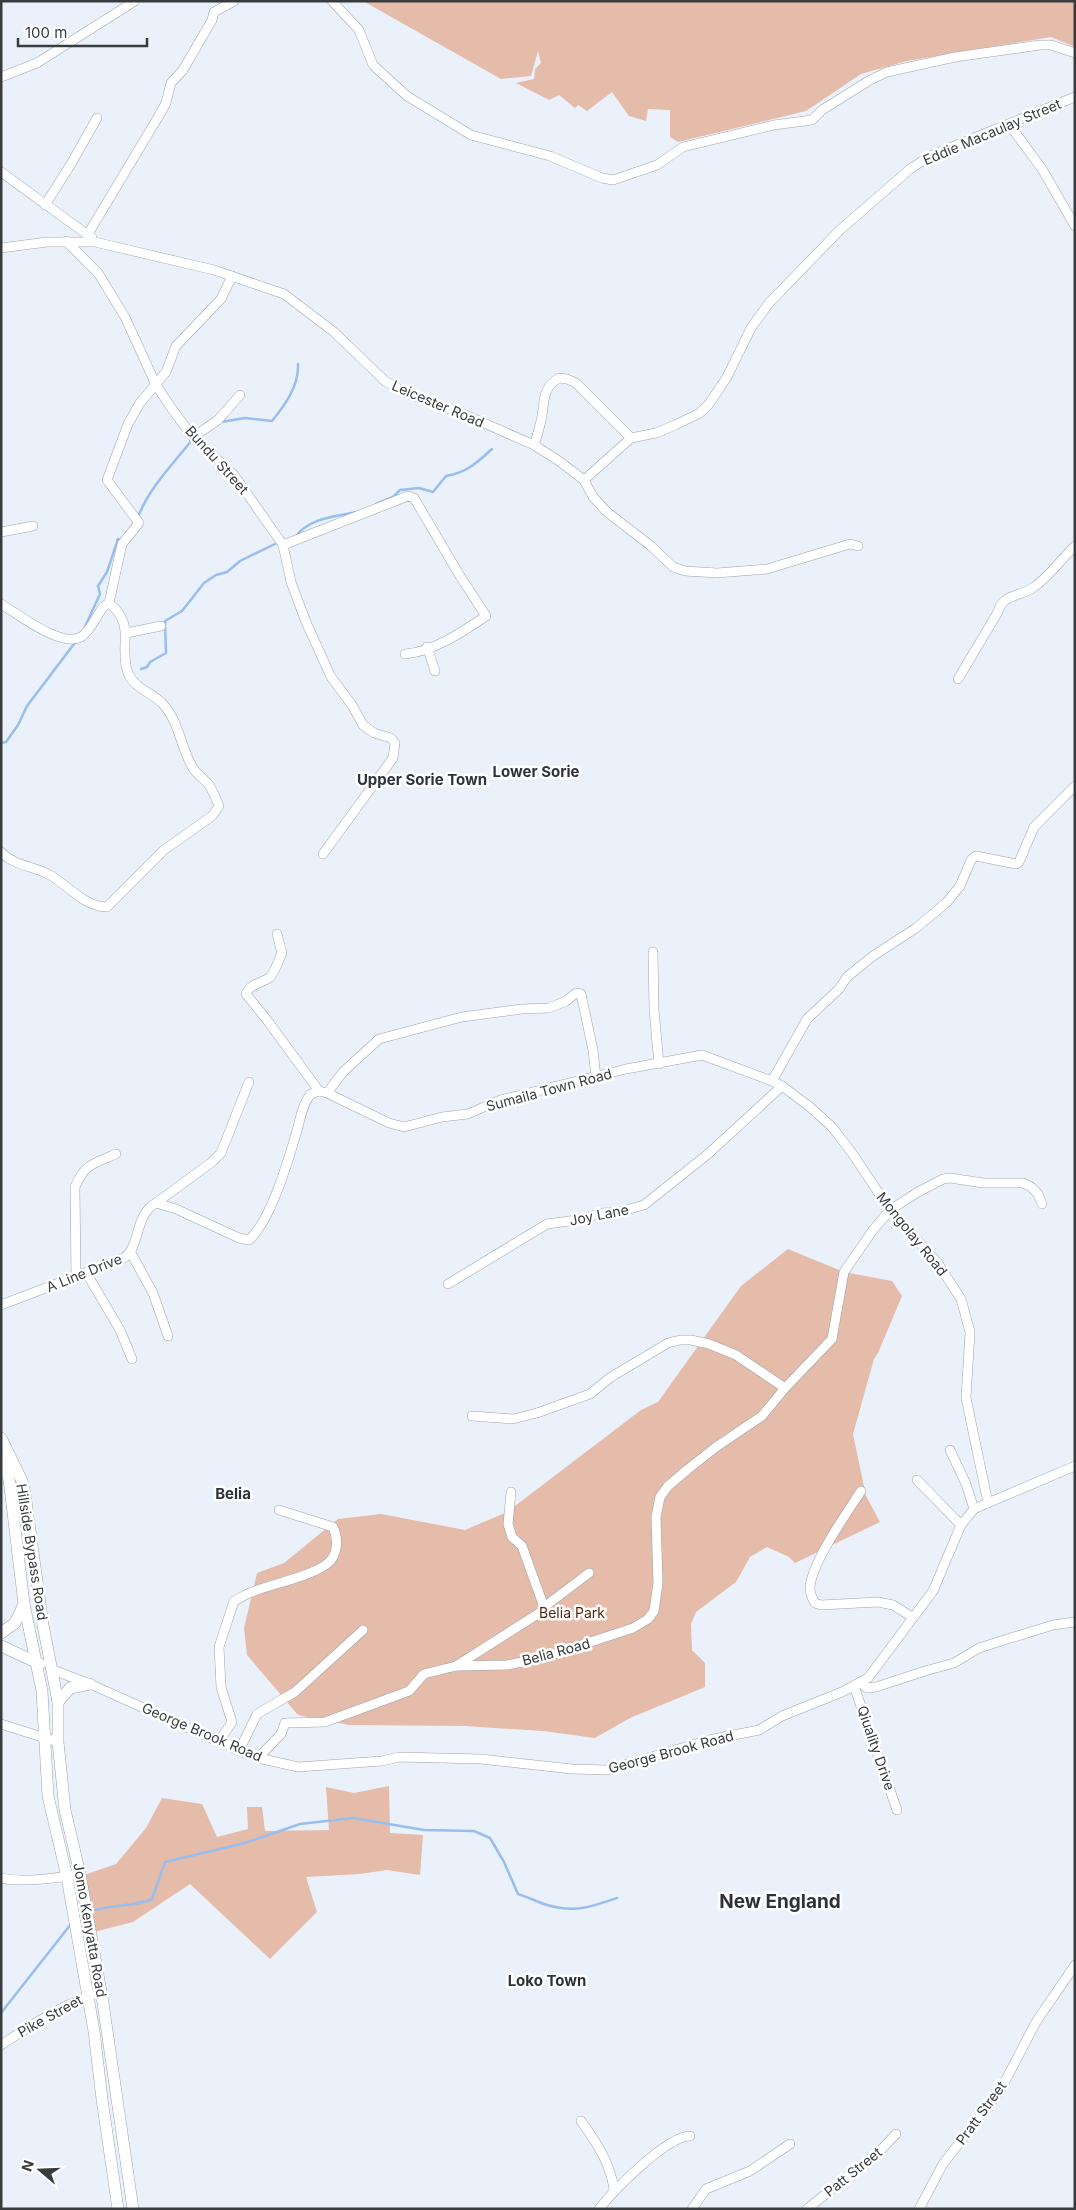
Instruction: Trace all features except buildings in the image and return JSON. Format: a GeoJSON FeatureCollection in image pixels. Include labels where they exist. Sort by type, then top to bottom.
{"type":"FeatureCollection","features":[{"type":"Feature","properties":{"kind":"main road","name":"Hillside Bypass Road"},"geometry":{"type":"LineString","coordinates":[[1,1438],[22,1481],[43,1626],[53,1670]]}},
{"type":"Feature","properties":{"kind":"main road","name":"Hillside Bypass Road"},"geometry":{"type":"LineString","coordinates":[[1,1460],[9,1479],[24,1604],[36,1662]]}},
{"type":"Feature","properties":{"kind":"main road"},"geometry":{"type":"LineString","coordinates":[[1,1633],[15,1623],[24,1604]]}},
{"type":"Feature","properties":{"kind":"main road"},"geometry":{"type":"LineString","coordinates":[[1,1646],[53,1670]]}},
{"type":"Feature","properties":{"kind":"main road","name":"Jomo Kenyatta Road"},"geometry":{"type":"LineString","coordinates":[[36,1662],[42,1691],[48,1796],[67,1876],[94,2031],[118,2209]]}},
{"type":"Feature","properties":{"kind":"main road","name":"Jomo Kenyatta Road"},"geometry":{"type":"LineString","coordinates":[[53,1670],[58,1702],[58,1742],[65,1810],[80,1874],[101,1992],[133,2209]]}},
{"type":"Feature","properties":{"kind":"main road"},"geometry":{"type":"LineString","coordinates":[[58,1702],[70,1688],[90,1684]]}},
{"type":"Feature","properties":{"kind":"main road"},"geometry":{"type":"LineString","coordinates":[[46,1774],[61,1773]]}},
{"type":"Feature","properties":{"kind":"street"},"geometry":{"type":"LineString","coordinates":[[1,77],[37,63],[135,1]]}},
{"type":"Feature","properties":{"kind":"street"},"geometry":{"type":"LineString","coordinates":[[88,234],[157,119],[166,103],[171,83],[183,70],[212,20],[214,12],[234,1]]}},
{"type":"Feature","properties":{"kind":"street"},"geometry":{"type":"LineString","coordinates":[[332,1],[359,30],[374,65],[407,96],[471,136],[550,156],[602,178],[613,180],[657,165],[683,147],[774,125],[812,120],[822,110],[870,80],[887,72],[955,57],[1040,45],[1051,45],[1075,53]]}},
{"type":"Feature","properties":{"kind":"street","name":"Eddie Macaulay Street"},"geometry":{"type":"LineString","coordinates":[[632,438],[656,433],[700,413],[709,404],[727,377],[751,328],[769,303],[840,230],[910,169],[930,156],[1075,97]]}},
{"type":"Feature","properties":{"kind":"street"},"geometry":{"type":"LineString","coordinates":[[45,205],[97,118]]}},
{"type":"Feature","properties":{"kind":"street"},"geometry":{"type":"LineString","coordinates":[[1009,124],[1042,169],[1075,226]]}},
{"type":"Feature","properties":{"kind":"street"},"geometry":{"type":"LineString","coordinates":[[1,172],[88,234],[95,242]]}},
{"type":"Feature","properties":{"kind":"street","name":"Leicester Road"},"geometry":{"type":"LineString","coordinates":[[1,248],[66,240],[95,242],[205,268],[284,294],[334,332],[385,381],[404,392],[468,416],[534,445],[584,480],[593,497],[607,512],[651,546],[673,567],[685,571],[717,573],[767,569],[850,544],[858,546]]}},
{"type":"Feature","properties":{"kind":"street","name":"Bundu Street"},"geometry":{"type":"LineString","coordinates":[[66,240],[98,273],[125,317],[156,386],[194,436],[234,475],[283,545],[291,582],[306,622],[331,677],[352,705],[363,725],[374,733],[391,738],[395,743],[393,758],[323,854]]}},
{"type":"Feature","properties":{"kind":"street"},"geometry":{"type":"LineString","coordinates":[[1,604],[40,628],[72,640],[82,637],[104,606],[109,603],[122,544],[139,524],[107,480],[128,424],[140,403],[166,372],[176,346],[221,299],[232,276]]}},
{"type":"Feature","properties":{"kind":"street"},"geometry":{"type":"LineString","coordinates":[[534,445],[542,420],[544,394],[547,387],[559,378],[567,379],[576,384],[632,438],[584,480]]}},
{"type":"Feature","properties":{"kind":"street"},"geometry":{"type":"LineString","coordinates":[[194,436],[218,420],[240,395]]}},
{"type":"Feature","properties":{"kind":"street"},"geometry":{"type":"LineString","coordinates":[[283,545],[366,511],[408,496],[414,498],[486,616],[458,636],[428,647],[418,653],[406,654]]}},
{"type":"Feature","properties":{"kind":"street"},"geometry":{"type":"LineString","coordinates":[[1,532],[34,526]]}},
{"type":"Feature","properties":{"kind":"street"},"geometry":{"type":"LineString","coordinates":[[958,679],[1005,599],[1032,588],[1052,571],[1075,546]]}},
{"type":"Feature","properties":{"kind":"street"},"geometry":{"type":"LineString","coordinates":[[1,852],[8,860],[48,874],[70,892],[90,903],[107,907],[164,850],[212,816],[219,806],[209,785],[193,769],[177,725],[168,710],[161,702],[132,680],[126,664],[126,633],[123,618],[109,603]]}},
{"type":"Feature","properties":{"kind":"street"},"geometry":{"type":"LineString","coordinates":[[126,633],[161,626]]}},
{"type":"Feature","properties":{"kind":"street"},"geometry":{"type":"LineString","coordinates":[[428,647],[435,671]]}},
{"type":"Feature","properties":{"kind":"street"},"geometry":{"type":"LineString","coordinates":[[772,1081],[807,1018],[839,989],[847,976],[872,956],[916,928],[946,902],[960,886],[971,860],[976,856],[1016,864],[1019,862],[1034,826],[1075,786]]}},
{"type":"Feature","properties":{"kind":"street"},"geometry":{"type":"LineString","coordinates":[[277,934],[282,954],[275,964],[274,973],[250,988],[246,994],[323,1092]]}},
{"type":"Feature","properties":{"kind":"street"},"geometry":{"type":"LineString","coordinates":[[653,952],[654,1010],[659,1064]]}},
{"type":"Feature","properties":{"kind":"street"},"geometry":{"type":"LineString","coordinates":[[156,1203],[176,1209],[239,1238],[249,1240],[257,1233],[275,1196],[287,1166],[307,1098],[311,1094],[323,1092],[379,1038],[462,1017],[522,1009],[549,1008],[566,1001],[576,993],[581,994],[593,1050],[596,1077]]}},
{"type":"Feature","properties":{"kind":"street","name":"Sumaila Town Road"},"geometry":{"type":"LineString","coordinates":[[323,1092],[388,1123],[404,1127],[442,1117],[468,1114],[500,1100],[626,1069],[702,1055],[782,1086]]}},
{"type":"Feature","properties":{"kind":"street","name":"A Line Drive"},"geometry":{"type":"LineString","coordinates":[[1,1305],[88,1274],[117,1262],[130,1253],[145,1213],[221,1153],[249,1082]]}},
{"type":"Feature","properties":{"kind":"street","name":"Mongolay Road"},"geometry":{"type":"LineString","coordinates":[[782,1086],[810,1107],[832,1127],[852,1153],[890,1210],[937,1262],[961,1299],[970,1332],[966,1398],[988,1503]]}},
{"type":"Feature","properties":{"kind":"street","name":"Joy Lane"},"geometry":{"type":"LineString","coordinates":[[448,1284],[547,1224],[577,1220],[602,1213],[620,1212],[644,1205],[708,1154],[782,1086]]}},
{"type":"Feature","properties":{"kind":"street"},"geometry":{"type":"LineString","coordinates":[[76,1278],[75,1187],[80,1175],[87,1166],[116,1154]]}},
{"type":"Feature","properties":{"kind":"street"},"geometry":{"type":"LineString","coordinates":[[472,1416],[513,1419],[537,1413],[590,1394],[612,1376],[668,1343],[680,1340],[691,1340],[709,1344],[736,1355],[785,1388],[832,1339],[844,1272],[867,1238],[890,1210],[927,1188],[950,1178],[983,1183],[1023,1183],[1032,1187],[1038,1194],[1042,1204]]}},
{"type":"Feature","properties":{"kind":"street"},"geometry":{"type":"LineString","coordinates":[[130,1253],[153,1293],[168,1336]]}},
{"type":"Feature","properties":{"kind":"street"},"geometry":{"type":"LineString","coordinates":[[88,1274],[120,1330],[132,1359]]}},
{"type":"Feature","properties":{"kind":"street","name":"Belia Road"},"geometry":{"type":"LineString","coordinates":[[258,1758],[281,1734],[285,1723],[325,1722],[409,1691],[424,1674],[456,1666],[507,1665],[542,1658],[633,1628],[648,1619],[654,1610],[658,1583],[656,1517],[660,1497],[668,1486],[716,1447],[762,1416],[785,1388]]}},
{"type":"Feature","properties":{"kind":"street"},"geometry":{"type":"LineString","coordinates":[[950,1450],[966,1484],[974,1509]]}},
{"type":"Feature","properties":{"kind":"street","name":"George Brook Road"},"geometry":{"type":"LineString","coordinates":[[53,1670],[90,1684],[213,1739],[220,1740],[239,1751],[258,1758],[298,1767],[382,1761],[399,1757],[481,1759],[572,1770],[607,1770],[709,1740],[759,1730],[782,1716],[868,1678],[933,1591],[961,1525],[974,1509],[1075,1466]]}},
{"type":"Feature","properties":{"kind":"street"},"geometry":{"type":"LineString","coordinates":[[918,1480],[961,1525]]}},
{"type":"Feature","properties":{"kind":"street"},"geometry":{"type":"LineString","coordinates":[[861,1491],[820,1559],[812,1578],[810,1594],[815,1603],[820,1605],[878,1602],[893,1605],[912,1617]]}},
{"type":"Feature","properties":{"kind":"street"},"geometry":{"type":"LineString","coordinates":[[512,1492],[508,1524],[512,1537],[522,1546],[544,1607]]}},
{"type":"Feature","properties":{"kind":"street"},"geometry":{"type":"LineString","coordinates":[[220,1740],[232,1722],[221,1687],[219,1646],[234,1601],[250,1592],[320,1570],[330,1561],[334,1554],[337,1542],[333,1527],[279,1510]]}},
{"type":"Feature","properties":{"kind":"street"},"geometry":{"type":"LineString","coordinates":[[456,1666],[544,1610],[544,1607],[589,1574]]}},
{"type":"Feature","properties":{"kind":"street"},"geometry":{"type":"LineString","coordinates":[[857,1684],[867,1688],[876,1688],[954,1663],[979,1648],[1053,1625],[1075,1622]]}},
{"type":"Feature","properties":{"kind":"street"},"geometry":{"type":"LineString","coordinates":[[239,1751],[257,1714],[295,1692],[363,1630]]}},
{"type":"Feature","properties":{"kind":"street","name":"Qiuality Drive"},"geometry":{"type":"LineString","coordinates":[[857,1684],[896,1810]]}},
{"type":"Feature","properties":{"kind":"street"},"geometry":{"type":"LineString","coordinates":[[1,1724],[58,1742]]}},
{"type":"Feature","properties":{"kind":"street"},"geometry":{"type":"LineString","coordinates":[[1,1878],[21,1879],[80,1874]]}},
{"type":"Feature","properties":{"kind":"street","name":"Pratt Street"},"geometry":{"type":"LineString","coordinates":[[919,2209],[942,2164],[1001,2088],[1036,2022],[1075,1965]]}},
{"type":"Feature","properties":{"kind":"street","name":"Pike Street"},"geometry":{"type":"LineString","coordinates":[[1,2045],[88,1996],[101,1992]]}},
{"type":"Feature","properties":{"kind":"street"},"geometry":{"type":"LineString","coordinates":[[581,2121],[602,2152],[613,2178],[614,2189]]}},
{"type":"Feature","properties":{"kind":"street","name":"Patt Street"},"geometry":{"type":"LineString","coordinates":[[807,2209],[881,2150],[896,2134]]}},
{"type":"Feature","properties":{"kind":"street"},"geometry":{"type":"LineString","coordinates":[[599,2209],[614,2189],[636,2169],[679,2138],[690,2136]]}},
{"type":"Feature","properties":{"kind":"street"},"geometry":{"type":"LineString","coordinates":[[692,2209],[706,2189],[750,2171],[790,2144]]}},
{"type":"Feature","properties":{"kind":"green space"},"geometry":{"type":"Polygon","coordinates":[[[363,1],[1075,1],[1075,47],[1051,37],[907,61],[861,74],[806,111],[678,142],[670,137],[670,110],[648,109],[646,121],[629,116],[612,92],[587,111],[578,105],[575,108],[559,95],[549,100],[516,83],[534,79],[535,69],[541,63],[538,51],[531,76],[501,79],[363,1]]]}},
{"type":"Feature","properties":{"kind":"green space","name":"Belia Park"},"geometry":{"type":"Polygon","coordinates":[[[788,1249],[844,1272],[892,1281],[902,1296],[874,1359],[853,1434],[866,1496],[880,1522],[795,1563],[789,1557],[767,1547],[750,1557],[736,1582],[696,1612],[691,1624],[692,1650],[705,1663],[705,1687],[630,1718],[595,1738],[543,1731],[464,1726],[349,1725],[298,1715],[247,1655],[244,1628],[257,1573],[284,1563],[338,1519],[381,1514],[465,1530],[507,1512],[641,1410],[658,1402],[741,1286],[788,1249]]]}},
{"type":"Feature","properties":{"kind":"green space"},"geometry":{"type":"Polygon","coordinates":[[[389,1786],[390,1833],[423,1835],[420,1875],[387,1870],[360,1874],[306,1877],[317,1912],[270,1959],[190,1884],[133,1922],[90,1933],[84,1875],[116,1864],[146,1828],[162,1798],[202,1804],[217,1837],[248,1829],[247,1807],[262,1807],[265,1831],[329,1830],[326,1787],[354,1793],[389,1786]]]}},
{"type":"Feature","properties":{"kind":"waterway"},"geometry":{"type":"LineString","coordinates":[[221,422],[245,418],[272,421],[294,387],[298,364]]}},
{"type":"Feature","properties":{"kind":"waterway"},"geometry":{"type":"LineString","coordinates":[[138,517],[155,486],[192,440]]}},
{"type":"Feature","properties":{"kind":"waterway"},"geometry":{"type":"LineString","coordinates":[[376,504],[393,497],[400,490],[419,488],[433,492],[446,476],[466,470],[492,449]]}},
{"type":"Feature","properties":{"kind":"waterway"},"geometry":{"type":"LineString","coordinates":[[295,537],[308,525],[323,519],[357,512]]}},
{"type":"Feature","properties":{"kind":"waterway"},"geometry":{"type":"LineString","coordinates":[[84,629],[100,594],[98,586],[107,572],[118,539],[122,541]]}},
{"type":"Feature","properties":{"kind":"waterway"},"geometry":{"type":"LineString","coordinates":[[141,669],[147,667],[150,662],[166,653],[165,621],[182,611],[204,583],[216,575],[227,572],[240,561],[277,543]]}},
{"type":"Feature","properties":{"kind":"waterway"},"geometry":{"type":"LineString","coordinates":[[1,743],[6,742],[18,725],[27,706],[77,640]]}},
{"type":"Feature","properties":{"kind":"waterway"},"geometry":{"type":"LineString","coordinates":[[90,1912],[106,1907],[137,1904],[152,1899],[165,1862],[245,1843],[300,1824],[353,1818],[424,1830],[474,1831],[490,1838],[504,1862],[518,1894],[547,1905],[575,1909],[617,1898]]}},
{"type":"Feature","properties":{"kind":"waterway"},"geometry":{"type":"LineString","coordinates":[[1,2013],[71,1924]]}},
{"type":"Feature","properties":{"kind":"district","name":"Lower Sorie"},"geometry":{"type":"Point","coordinates":[536,772]}},
{"type":"Feature","properties":{"kind":"district","name":"Upper Sorie Town"},"geometry":{"type":"Point","coordinates":[422,780]}},
{"type":"Feature","properties":{"kind":"district","name":"Belia"},"geometry":{"type":"Point","coordinates":[233,1494]}},
{"type":"Feature","properties":{"kind":"district","name":"New England"},"geometry":{"type":"Point","coordinates":[780,1901]}},
{"type":"Feature","properties":{"kind":"district","name":"Loko Town"},"geometry":{"type":"Point","coordinates":[547,1981]}}]}
